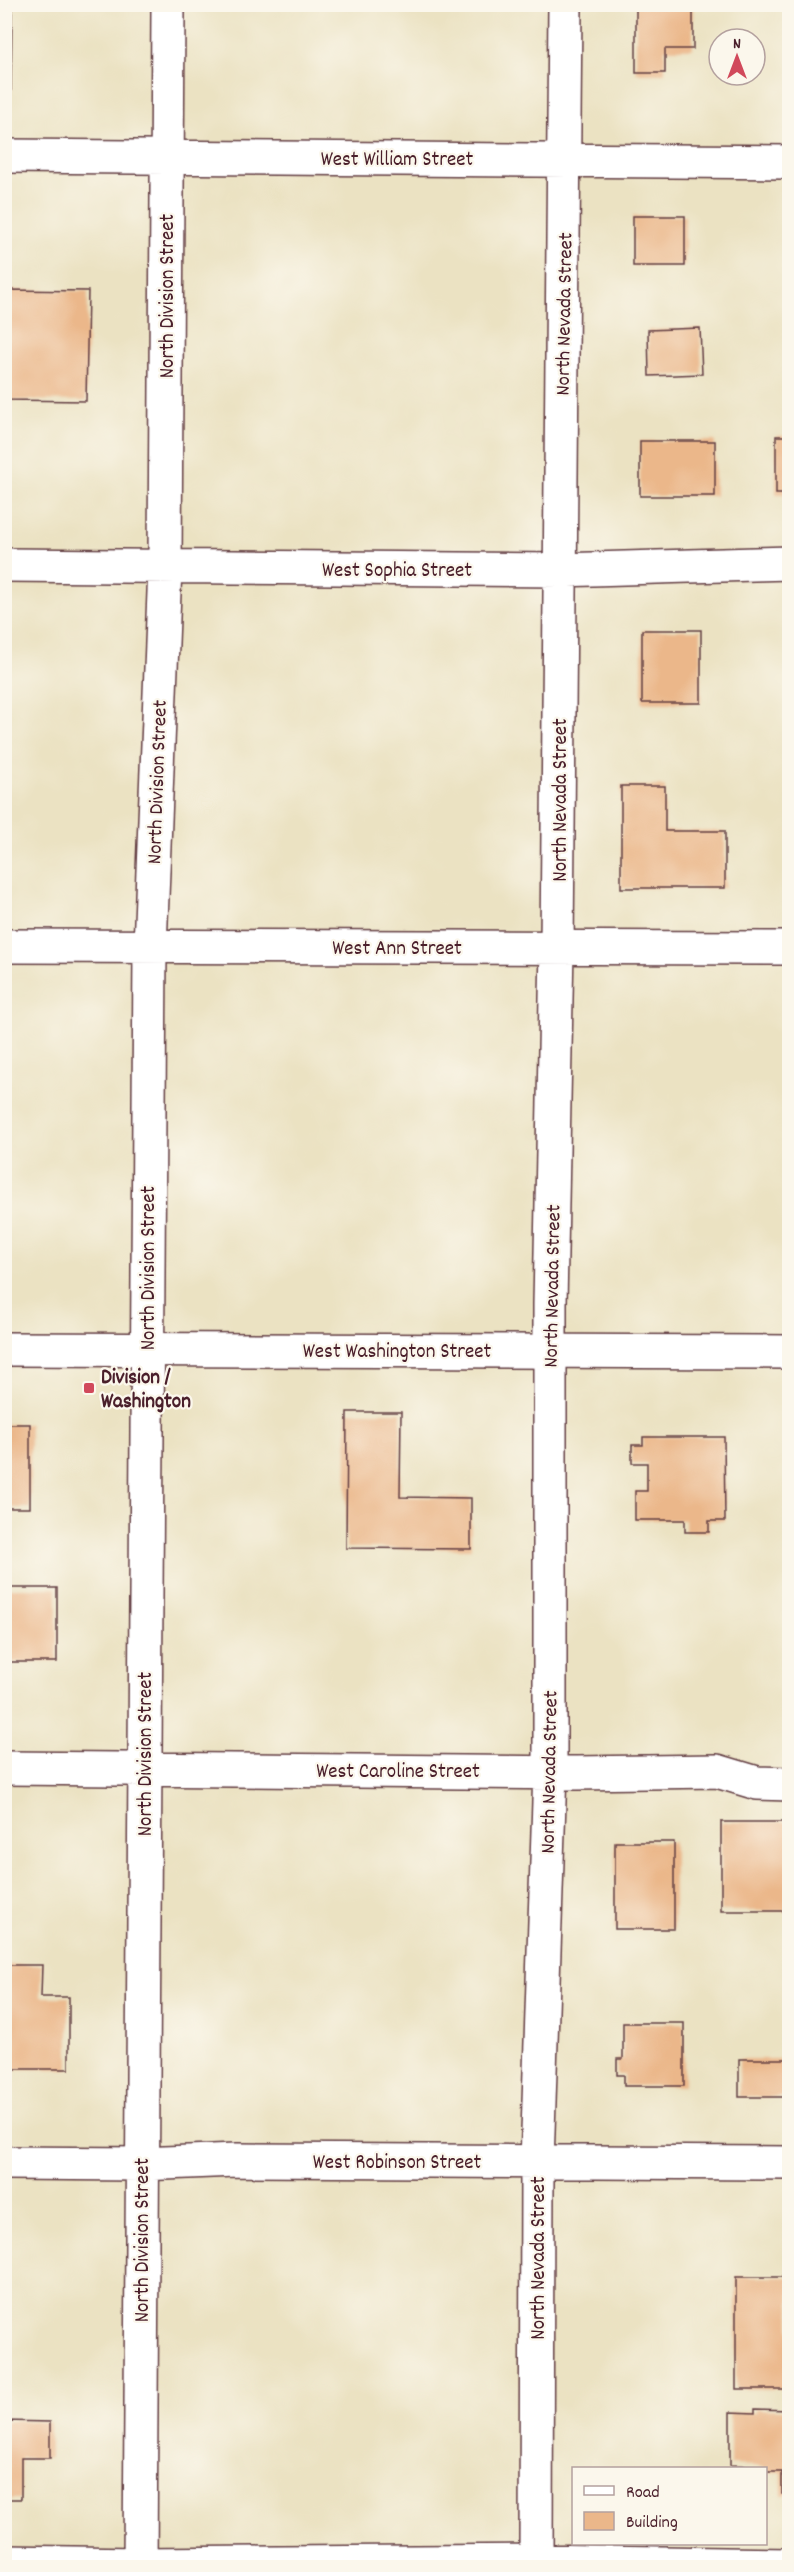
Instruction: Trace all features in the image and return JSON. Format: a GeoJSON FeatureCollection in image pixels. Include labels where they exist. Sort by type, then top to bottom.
{"type":"FeatureCollection","features":[{"type":"Feature","properties":{"kind":"street","name":"North Division Street"},"geometry":{"type":"LineString","coordinates":[[140,2566],[150,947],[165,567],[168,4]]}},
{"type":"Feature","properties":{"kind":"street","name":"North Nevada Street"},"geometry":{"type":"LineString","coordinates":[[536,2564],[537,2162],[550,1772],[550,1350],[557,948],[566,4]]}},
{"type":"Feature","properties":{"kind":"street","name":"West William Street"},"geometry":{"type":"LineString","coordinates":[[4,156],[564,158],[789,162]]}},
{"type":"Feature","properties":{"kind":"street","name":"West Sophia Street"},"geometry":{"type":"LineString","coordinates":[[4,566],[560,570],[789,563]]}},
{"type":"Feature","properties":{"kind":"street","name":"West Ann Street"},"geometry":{"type":"LineString","coordinates":[[4,946],[789,948]]}},
{"type":"Feature","properties":{"kind":"street","name":"West Washington Street"},"geometry":{"type":"LineString","coordinates":[[4,1349],[789,1352]]}},
{"type":"Feature","properties":{"kind":"street","name":"West Caroline Street"},"geometry":{"type":"LineString","coordinates":[[4,1768],[717,1771],[757,1783],[789,1784]]}},
{"type":"Feature","properties":{"kind":"street","name":"West Robinson Street"},"geometry":{"type":"LineString","coordinates":[[4,2163],[141,2164],[236,2160],[789,2163]]}},
{"type":"Feature","properties":{"kind":"street"},"geometry":{"type":"LineString","coordinates":[[4,2562],[140,2566],[789,2565]]}},
{"type":"Feature","properties":{"kind":"building"},"geometry":{"type":"Polygon","coordinates":[[[4,4],[12,4],[11,95],[4,95],[4,4]]]}},
{"type":"Feature","properties":{"kind":"building"},"geometry":{"type":"Polygon","coordinates":[[[636,4],[693,4],[693,49],[665,49],[665,73],[636,73],[636,4]]]}},
{"type":"Feature","properties":{"kind":"building"},"geometry":{"type":"Polygon","coordinates":[[[633,216],[685,216],[685,266],[633,266],[633,216]]]}},
{"type":"Feature","properties":{"kind":"building"},"geometry":{"type":"Polygon","coordinates":[[[4,290],[88,291],[86,401],[4,400],[4,290]]]}},
{"type":"Feature","properties":{"kind":"building"},"geometry":{"type":"Polygon","coordinates":[[[700,328],[702,374],[649,376],[648,330],[700,328]]]}},
{"type":"Feature","properties":{"kind":"building"},"geometry":{"type":"Polygon","coordinates":[[[776,436],[790,436],[790,494],[776,494],[776,436]]]}},
{"type":"Feature","properties":{"kind":"building"},"geometry":{"type":"Polygon","coordinates":[[[640,441],[715,441],[715,496],[640,496],[640,441]]]}},
{"type":"Feature","properties":{"kind":"building"},"geometry":{"type":"Polygon","coordinates":[[[642,630],[701,630],[701,703],[642,703],[642,630]]]}},
{"type":"Feature","properties":{"kind":"building"},"geometry":{"type":"Polygon","coordinates":[[[621,786],[665,786],[665,831],[725,831],[725,888],[621,888],[621,786]]]}},
{"type":"Feature","properties":{"kind":"building"},"geometry":{"type":"Polygon","coordinates":[[[347,1412],[401,1412],[400,1497],[471,1498],[471,1549],[346,1548],[347,1412]]]}},
{"type":"Feature","properties":{"kind":"building"},"geometry":{"type":"Polygon","coordinates":[[[4,1424],[30,1424],[30,1508],[4,1508],[4,1424]]]}},
{"type":"Feature","properties":{"kind":"building"},"geometry":{"type":"Polygon","coordinates":[[[643,1437],[724,1437],[725,1521],[709,1521],[709,1532],[685,1532],[685,1520],[635,1520],[635,1491],[647,1491],[647,1463],[632,1463],[632,1445],[643,1445],[643,1437]]]}},
{"type":"Feature","properties":{"kind":"building"},"geometry":{"type":"Polygon","coordinates":[[[4,1588],[57,1588],[57,1662],[4,1662],[4,1588]]]}},
{"type":"Feature","properties":{"kind":"building"},"geometry":{"type":"Polygon","coordinates":[[[721,1822],[790,1822],[790,1911],[721,1911],[721,1822]]]}},
{"type":"Feature","properties":{"kind":"building"},"geometry":{"type":"Polygon","coordinates":[[[615,1842],[674,1842],[674,1929],[615,1929],[615,1842]]]}},
{"type":"Feature","properties":{"kind":"building"},"geometry":{"type":"Polygon","coordinates":[[[4,1965],[42,1965],[41,1997],[69,1997],[69,2069],[4,2069],[4,1965]]]}},
{"type":"Feature","properties":{"kind":"building"},"geometry":{"type":"Polygon","coordinates":[[[623,2023],[684,2023],[684,2086],[624,2086],[624,2075],[617,2075],[617,2059],[623,2059],[623,2023]]]}},
{"type":"Feature","properties":{"kind":"building"},"geometry":{"type":"Polygon","coordinates":[[[739,2059],[790,2059],[790,2097],[739,2097],[739,2059]]]}},
{"type":"Feature","properties":{"kind":"building"},"geometry":{"type":"Polygon","coordinates":[[[736,2277],[790,2277],[790,2389],[736,2389],[736,2277]]]}},
{"type":"Feature","properties":{"kind":"building"},"geometry":{"type":"Polygon","coordinates":[[[755,2409],[790,2410],[790,2494],[782,2494],[782,2472],[767,2472],[767,2467],[730,2465],[730,2412],[755,2413],[755,2409]]]}},
{"type":"Feature","properties":{"kind":"building"},"geometry":{"type":"Polygon","coordinates":[[[4,2421],[50,2422],[50,2458],[21,2458],[21,2499],[4,2499],[4,2421]]]}},
{"type":"Feature","properties":{"kind":"place","name":"Division / Washington"},"geometry":{"type":"Point","coordinates":[89,1388]}}]}
